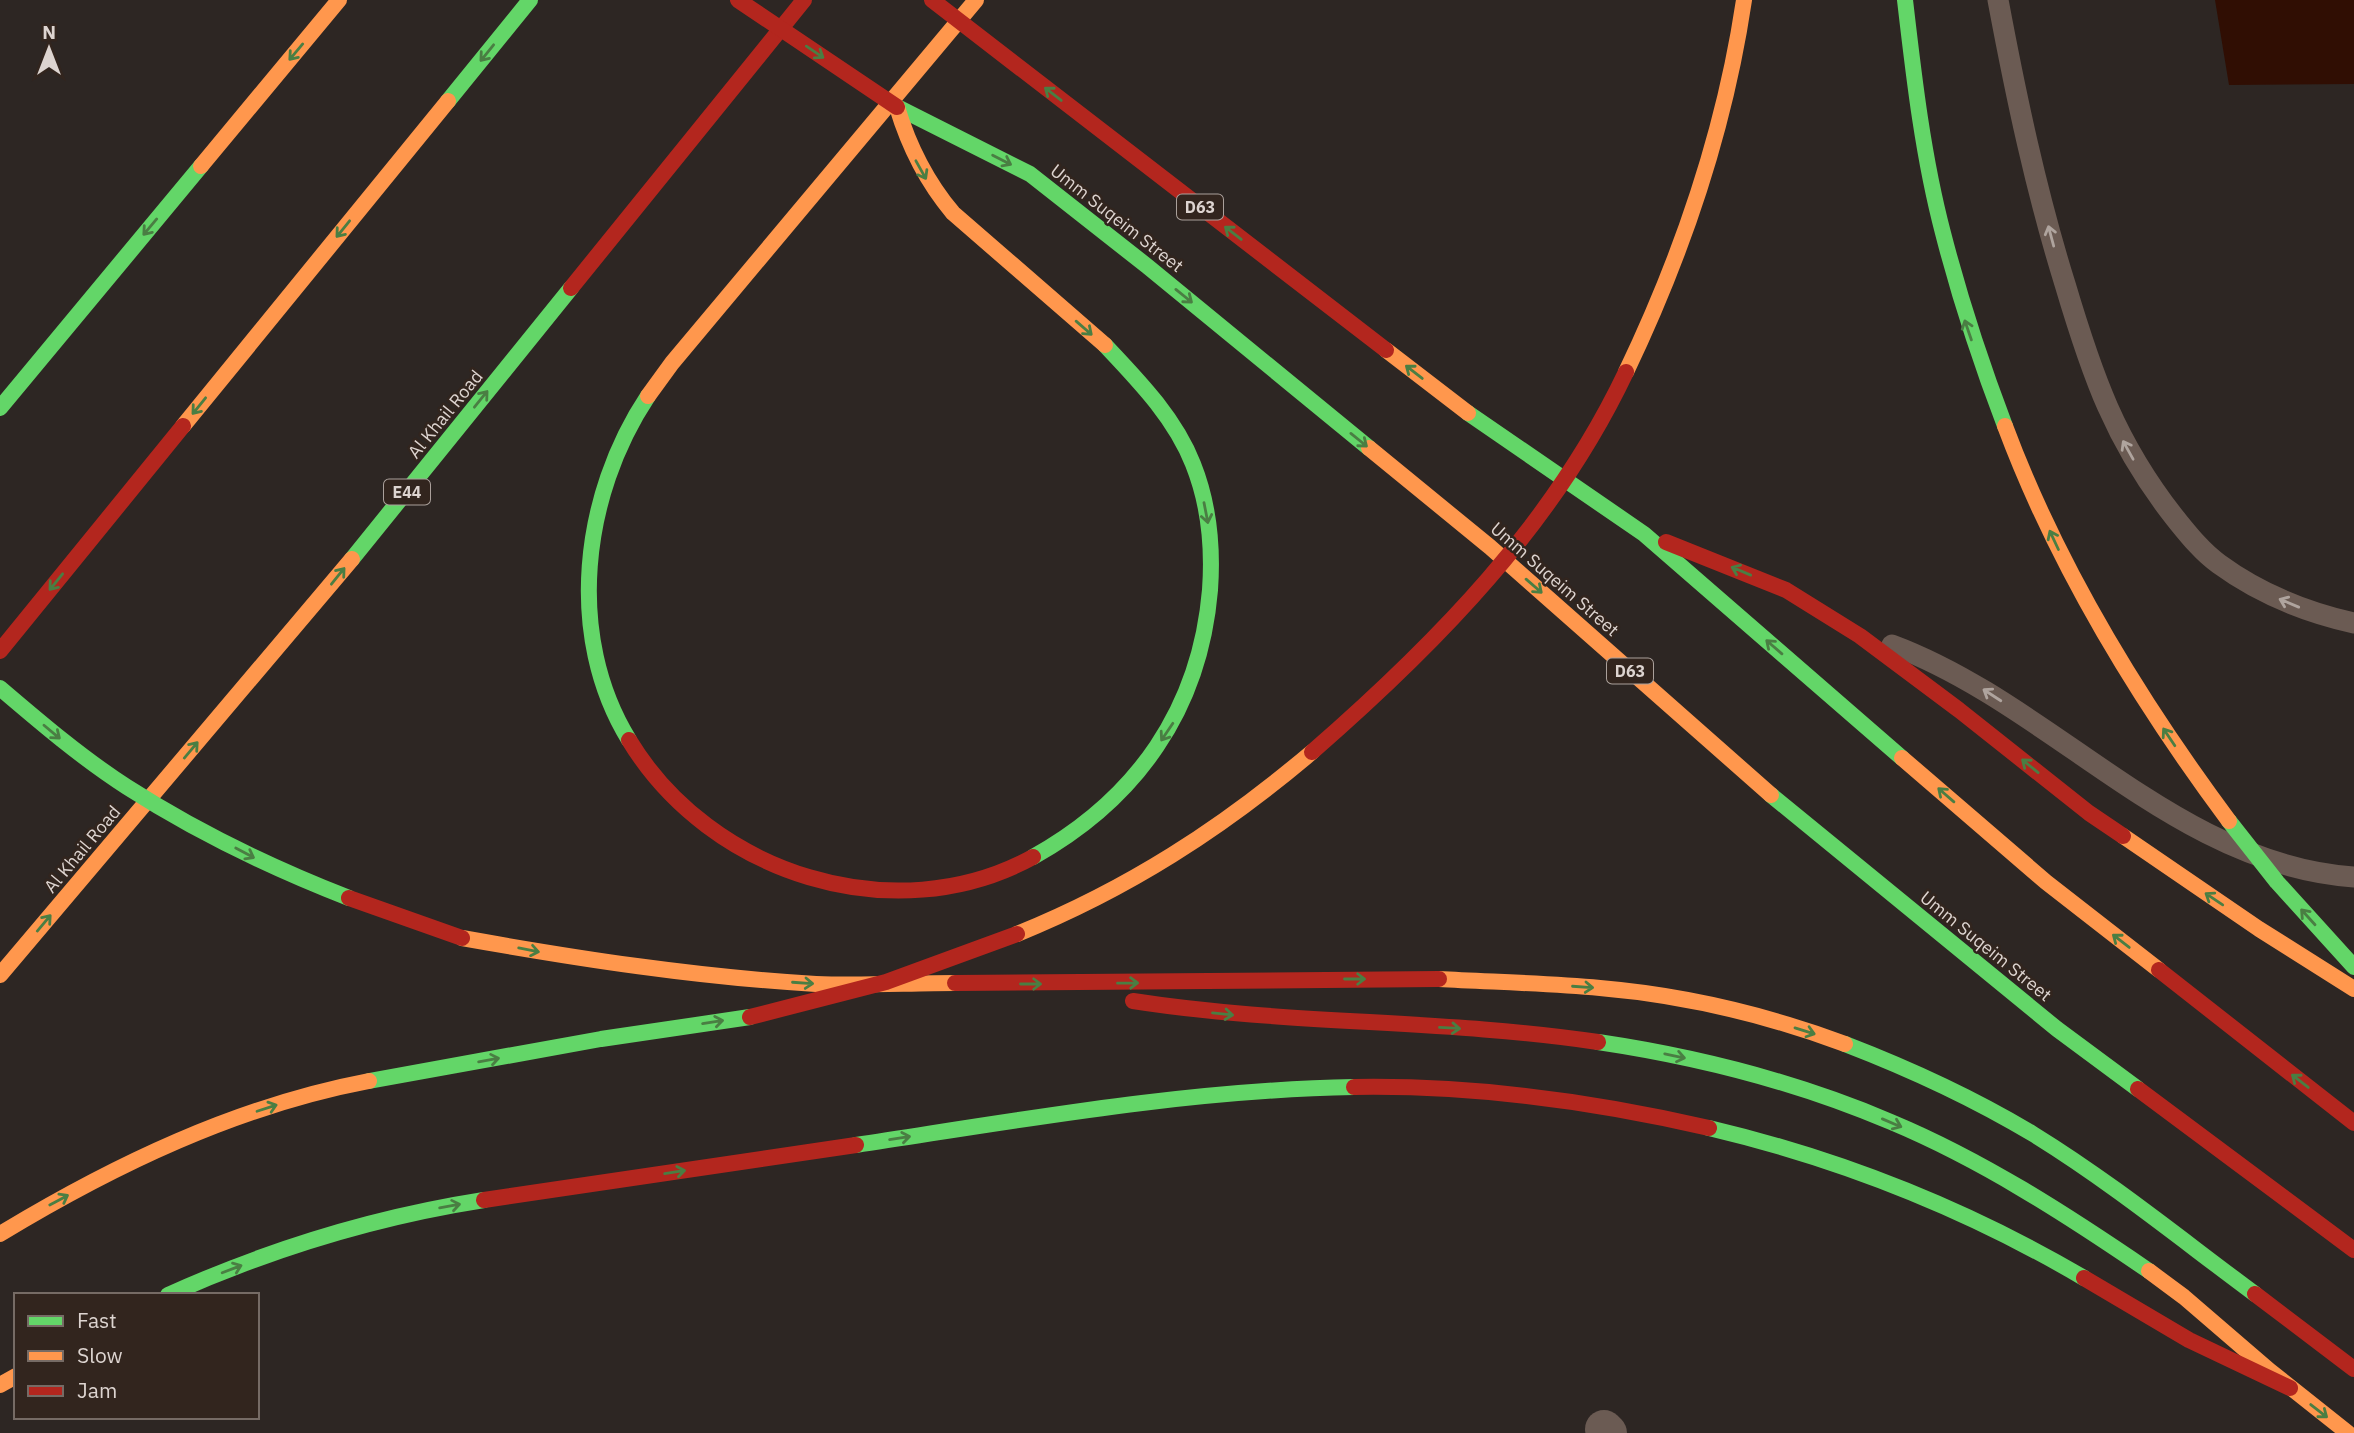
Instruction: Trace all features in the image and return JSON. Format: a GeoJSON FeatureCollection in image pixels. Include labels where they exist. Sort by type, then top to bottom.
{"type":"FeatureCollection","features":[{"type":"Feature","properties":{"kind":"main road"},"geometry":{"type":"LineString","coordinates":[[0,408],[339,0]]}},
{"type":"Feature","properties":{"kind":"main road"},"geometry":{"type":"LineString","coordinates":[[0,650],[530,0]]}},
{"type":"Feature","properties":{"kind":"main road","name":"Umm Suqeim Street"},"geometry":{"type":"LineString","coordinates":[[738,0],[897,107],[1030,174],[1126,249],[1490,547],[1769,794],[2057,1030],[2354,1250]]}},
{"type":"Feature","properties":{"kind":"main road","name":"Al Khail Road"},"geometry":{"type":"LineString","coordinates":[[0,975],[328,589],[804,0]]}},
{"type":"Feature","properties":{"kind":"main road","name":"D63"},"geometry":{"type":"LineString","coordinates":[[932,0],[1468,413],[1644,534],[2046,882],[2354,1123]]}},
{"type":"Feature","properties":{"kind":"main road"},"geometry":{"type":"LineString","coordinates":[[897,107],[917,164],[933,190],[953,213],[1120,359],[1155,398],[1183,442],[1198,479],[1208,520],[1212,562],[1210,603],[1192,684],[1178,715],[1127,785],[1097,815],[1025,863],[984,879],[940,890],[895,892],[852,889],[819,881],[767,861],[728,840],[691,815],[659,784],[632,748],[611,709],[597,667],[589,623],[589,568],[597,512],[614,459],[639,408],[672,363],[976,0]]}},
{"type":"Feature","properties":{"kind":"main road"},"geometry":{"type":"LineString","coordinates":[[0,1234],[36,1211],[159,1150],[270,1106],[374,1080],[590,1041],[775,1012],[850,993],[925,969],[1033,926],[1128,881],[1183,850],[1285,776],[1404,671],[1513,551],[1580,458],[1636,354],[1669,275],[1721,114],[1739,37],[1744,0]]}},
{"type":"Feature","properties":{"kind":"main road"},"geometry":{"type":"LineString","coordinates":[[1905,0],[1921,142],[1940,229],[1963,314],[1984,375],[2031,491],[2075,581],[2151,710],[2252,852],[2354,967]]}},
{"type":"Feature","properties":{"kind":"main road"},"geometry":{"type":"LineString","coordinates":[[1644,534],[1786,590],[1860,636],[2089,813],[2259,929],[2354,989]]}},
{"type":"Feature","properties":{"kind":"main road"},"geometry":{"type":"LineString","coordinates":[[0,688],[62,740],[126,787],[255,859],[391,916],[462,937],[580,960],[713,976],[819,984],[1060,984],[1348,979],[1516,983],[1601,988],[1676,999],[1751,1015],[1825,1037],[1897,1064],[1966,1096],[2033,1134],[2097,1176],[2354,1369]]}},
{"type":"Feature","properties":{"kind":"main road"},"geometry":{"type":"LineString","coordinates":[[1060,984],[1116,998],[1228,1014],[1576,1038],[1674,1055],[1758,1075],[1818,1094],[1932,1141],[2040,1200],[2148,1270],[2348,1433]]}},
{"type":"Feature","properties":{"kind":"main road"},"geometry":{"type":"LineString","coordinates":[[173,1293],[282,1251],[357,1227],[446,1206],[1137,1103],[1243,1091],[1348,1087],[1454,1089],[1563,1100],[1664,1116],[1738,1134],[1824,1160],[1909,1191],[1991,1228],[2071,1270],[2174,1331],[2291,1388]]}},
{"type":"Feature","properties":{"kind":"lane"},"geometry":{"type":"LineString","coordinates":[[1998,0],[2014,86],[2056,257],[2096,382],[2134,461],[2186,531],[2217,563],[2262,592],[2307,611],[2354,623]]}},
{"type":"Feature","properties":{"kind":"lane"},"geometry":{"type":"LineString","coordinates":[[1860,636],[1923,657],[1962,677],[2169,811],[2217,839],[2257,857],[2293,868],[2330,876],[2354,877]]}},
{"type":"Feature","properties":{"kind":"shaded area"},"geometry":{"type":"Polygon","coordinates":[[[2215,0],[2354,0],[2354,84],[2229,85],[2215,0]]]}},
{"type":"Feature","properties":{"kind":"traffic: fast"},"geometry":{"type":"LineString","coordinates":[[448,101],[530,0]]}},
{"type":"Feature","properties":{"kind":"traffic: fast"},"geometry":{"type":"LineString","coordinates":[[1905,0],[1920,117],[1936,204],[1979,355],[2005,426]]}},
{"type":"Feature","properties":{"kind":"traffic: fast"},"geometry":{"type":"LineString","coordinates":[[897,107],[1030,174],[1369,448]]}},
{"type":"Feature","properties":{"kind":"traffic: fast"},"geometry":{"type":"LineString","coordinates":[[0,408],[201,166]]}},
{"type":"Feature","properties":{"kind":"traffic: fast"},"geometry":{"type":"LineString","coordinates":[[352,559],[571,288]]}},
{"type":"Feature","properties":{"kind":"traffic: fast"},"geometry":{"type":"LineString","coordinates":[[1033,857],[1070,834],[1103,808],[1132,778],[1157,746],[1177,711],[1193,674],[1204,633],[1210,590],[1209,526],[1193,464],[1166,416],[1143,386],[1105,345]]}},
{"type":"Feature","properties":{"kind":"traffic: fast"},"geometry":{"type":"LineString","coordinates":[[629,740],[609,699],[596,656],[589,612],[590,566],[596,521],[608,477],[626,435],[648,396]]}},
{"type":"Feature","properties":{"kind":"traffic: fast"},"geometry":{"type":"LineString","coordinates":[[1468,413],[1644,534],[1902,758]]}},
{"type":"Feature","properties":{"kind":"traffic: fast"},"geometry":{"type":"LineString","coordinates":[[0,688],[78,752],[153,803],[235,848],[349,898]]}},
{"type":"Feature","properties":{"kind":"traffic: fast"},"geometry":{"type":"LineString","coordinates":[[1771,795],[2057,1029],[2138,1089]]}},
{"type":"Feature","properties":{"kind":"traffic: fast"},"geometry":{"type":"LineString","coordinates":[[2229,821],[2277,882],[2354,967]]}},
{"type":"Feature","properties":{"kind":"traffic: fast"},"geometry":{"type":"LineString","coordinates":[[369,1081],[601,1039],[750,1017]]}},
{"type":"Feature","properties":{"kind":"traffic: fast"},"geometry":{"type":"LineString","coordinates":[[1598,1042],[1710,1063],[1784,1083],[1891,1122],[1991,1171],[2087,1229],[2149,1271]]}},
{"type":"Feature","properties":{"kind":"traffic: fast"},"geometry":{"type":"LineString","coordinates":[[1845,1044],[1941,1085],[2033,1134],[2118,1191],[2255,1294]]}},
{"type":"Feature","properties":{"kind":"traffic: fast"},"geometry":{"type":"LineString","coordinates":[[856,1145],[1167,1100],[1291,1089],[1354,1087]]}},
{"type":"Feature","properties":{"kind":"traffic: fast"},"geometry":{"type":"LineString","coordinates":[[1709,1128],[1807,1155],[1902,1189],[1995,1230],[2084,1278]]}},
{"type":"Feature","properties":{"kind":"traffic: fast"},"geometry":{"type":"LineString","coordinates":[[173,1293],[244,1264],[323,1237],[403,1216],[484,1200]]}},
{"type":"Feature","properties":{"kind":"traffic: slow"},"geometry":{"type":"LineString","coordinates":[[201,166],[339,0]]}},
{"type":"Feature","properties":{"kind":"traffic: slow"},"geometry":{"type":"LineString","coordinates":[[648,396],[672,363],[976,0]]}},
{"type":"Feature","properties":{"kind":"traffic: slow"},"geometry":{"type":"LineString","coordinates":[[1626,372],[1665,283],[1699,190],[1725,96],[1744,0]]}},
{"type":"Feature","properties":{"kind":"traffic: slow"},"geometry":{"type":"LineString","coordinates":[[183,426],[448,101]]}},
{"type":"Feature","properties":{"kind":"traffic: slow"},"geometry":{"type":"LineString","coordinates":[[897,107],[919,163],[953,213],[1105,345]]}},
{"type":"Feature","properties":{"kind":"traffic: slow"},"geometry":{"type":"LineString","coordinates":[[1386,350],[1468,413]]}},
{"type":"Feature","properties":{"kind":"traffic: slow"},"geometry":{"type":"LineString","coordinates":[[2005,426],[2050,531],[2103,631],[2163,728],[2229,821]]}},
{"type":"Feature","properties":{"kind":"traffic: slow"},"geometry":{"type":"LineString","coordinates":[[1369,448],[1490,547],[1771,795]]}},
{"type":"Feature","properties":{"kind":"traffic: slow"},"geometry":{"type":"LineString","coordinates":[[0,975],[352,559]]}},
{"type":"Feature","properties":{"kind":"traffic: slow"},"geometry":{"type":"LineString","coordinates":[[1017,934],[1097,897],[1172,855],[1243,807],[1312,752]]}},
{"type":"Feature","properties":{"kind":"traffic: slow"},"geometry":{"type":"LineString","coordinates":[[1902,758],[2046,882],[2159,970]]}},
{"type":"Feature","properties":{"kind":"traffic: slow"},"geometry":{"type":"LineString","coordinates":[[2123,836],[2259,929],[2354,989]]}},
{"type":"Feature","properties":{"kind":"traffic: slow"},"geometry":{"type":"LineString","coordinates":[[462,938],[727,977],[833,985],[955,983]]}},
{"type":"Feature","properties":{"kind":"traffic: slow"},"geometry":{"type":"LineString","coordinates":[[1439,979],[1631,991],[1755,1015],[1845,1044]]}},
{"type":"Feature","properties":{"kind":"traffic: slow"},"geometry":{"type":"LineString","coordinates":[[0,1234],[87,1184],[178,1141],[272,1106],[369,1081]]}},
{"type":"Feature","properties":{"kind":"traffic: slow"},"geometry":{"type":"LineString","coordinates":[[2149,1271],[2348,1433]]}},
{"type":"Feature","properties":{"kind":"traffic: slow"},"geometry":{"type":"LineString","coordinates":[[0,1385],[14,1377]]}},
{"type":"Feature","properties":{"kind":"traffic: jam"},"geometry":{"type":"LineString","coordinates":[[738,0],[897,107]]}},
{"type":"Feature","properties":{"kind":"traffic: jam"},"geometry":{"type":"LineString","coordinates":[[571,288],[804,0]]}},
{"type":"Feature","properties":{"kind":"traffic: jam"},"geometry":{"type":"LineString","coordinates":[[932,0],[1386,350]]}},
{"type":"Feature","properties":{"kind":"traffic: jam"},"geometry":{"type":"LineString","coordinates":[[1312,752],[1404,668],[1489,578],[1564,480],[1597,427],[1626,372]]}},
{"type":"Feature","properties":{"kind":"traffic: jam"},"geometry":{"type":"LineString","coordinates":[[0,651],[183,426]]}},
{"type":"Feature","properties":{"kind":"traffic: jam"},"geometry":{"type":"LineString","coordinates":[[1666,542],[1786,590],[1860,636],[2089,813],[2123,836]]}},
{"type":"Feature","properties":{"kind":"traffic: jam"},"geometry":{"type":"LineString","coordinates":[[629,740],[664,787],[707,826],[756,856],[809,877],[865,889],[923,890],[979,879],[1033,857]]}},
{"type":"Feature","properties":{"kind":"traffic: jam"},"geometry":{"type":"LineString","coordinates":[[349,898],[462,938]]}},
{"type":"Feature","properties":{"kind":"traffic: jam"},"geometry":{"type":"LineString","coordinates":[[750,1017],[886,982],[1017,934]]}},
{"type":"Feature","properties":{"kind":"traffic: jam"},"geometry":{"type":"LineString","coordinates":[[2159,970],[2354,1123]]}},
{"type":"Feature","properties":{"kind":"traffic: jam"},"geometry":{"type":"LineString","coordinates":[[955,983],[1439,979]]}},
{"type":"Feature","properties":{"kind":"traffic: jam"},"geometry":{"type":"LineString","coordinates":[[1133,1001],[1191,1009],[1482,1029],[1598,1042]]}},
{"type":"Feature","properties":{"kind":"traffic: jam"},"geometry":{"type":"LineString","coordinates":[[1354,1087],[1444,1089],[1533,1097],[1621,1110],[1709,1128]]}},
{"type":"Feature","properties":{"kind":"traffic: jam"},"geometry":{"type":"LineString","coordinates":[[2138,1089],[2354,1250]]}},
{"type":"Feature","properties":{"kind":"traffic: jam"},"geometry":{"type":"LineString","coordinates":[[484,1200],[856,1145]]}},
{"type":"Feature","properties":{"kind":"traffic: jam"},"geometry":{"type":"LineString","coordinates":[[2084,1278],[2189,1340],[2290,1388]]}},
{"type":"Feature","properties":{"kind":"traffic: jam"},"geometry":{"type":"LineString","coordinates":[[2255,1294],[2354,1369]]}}]}
